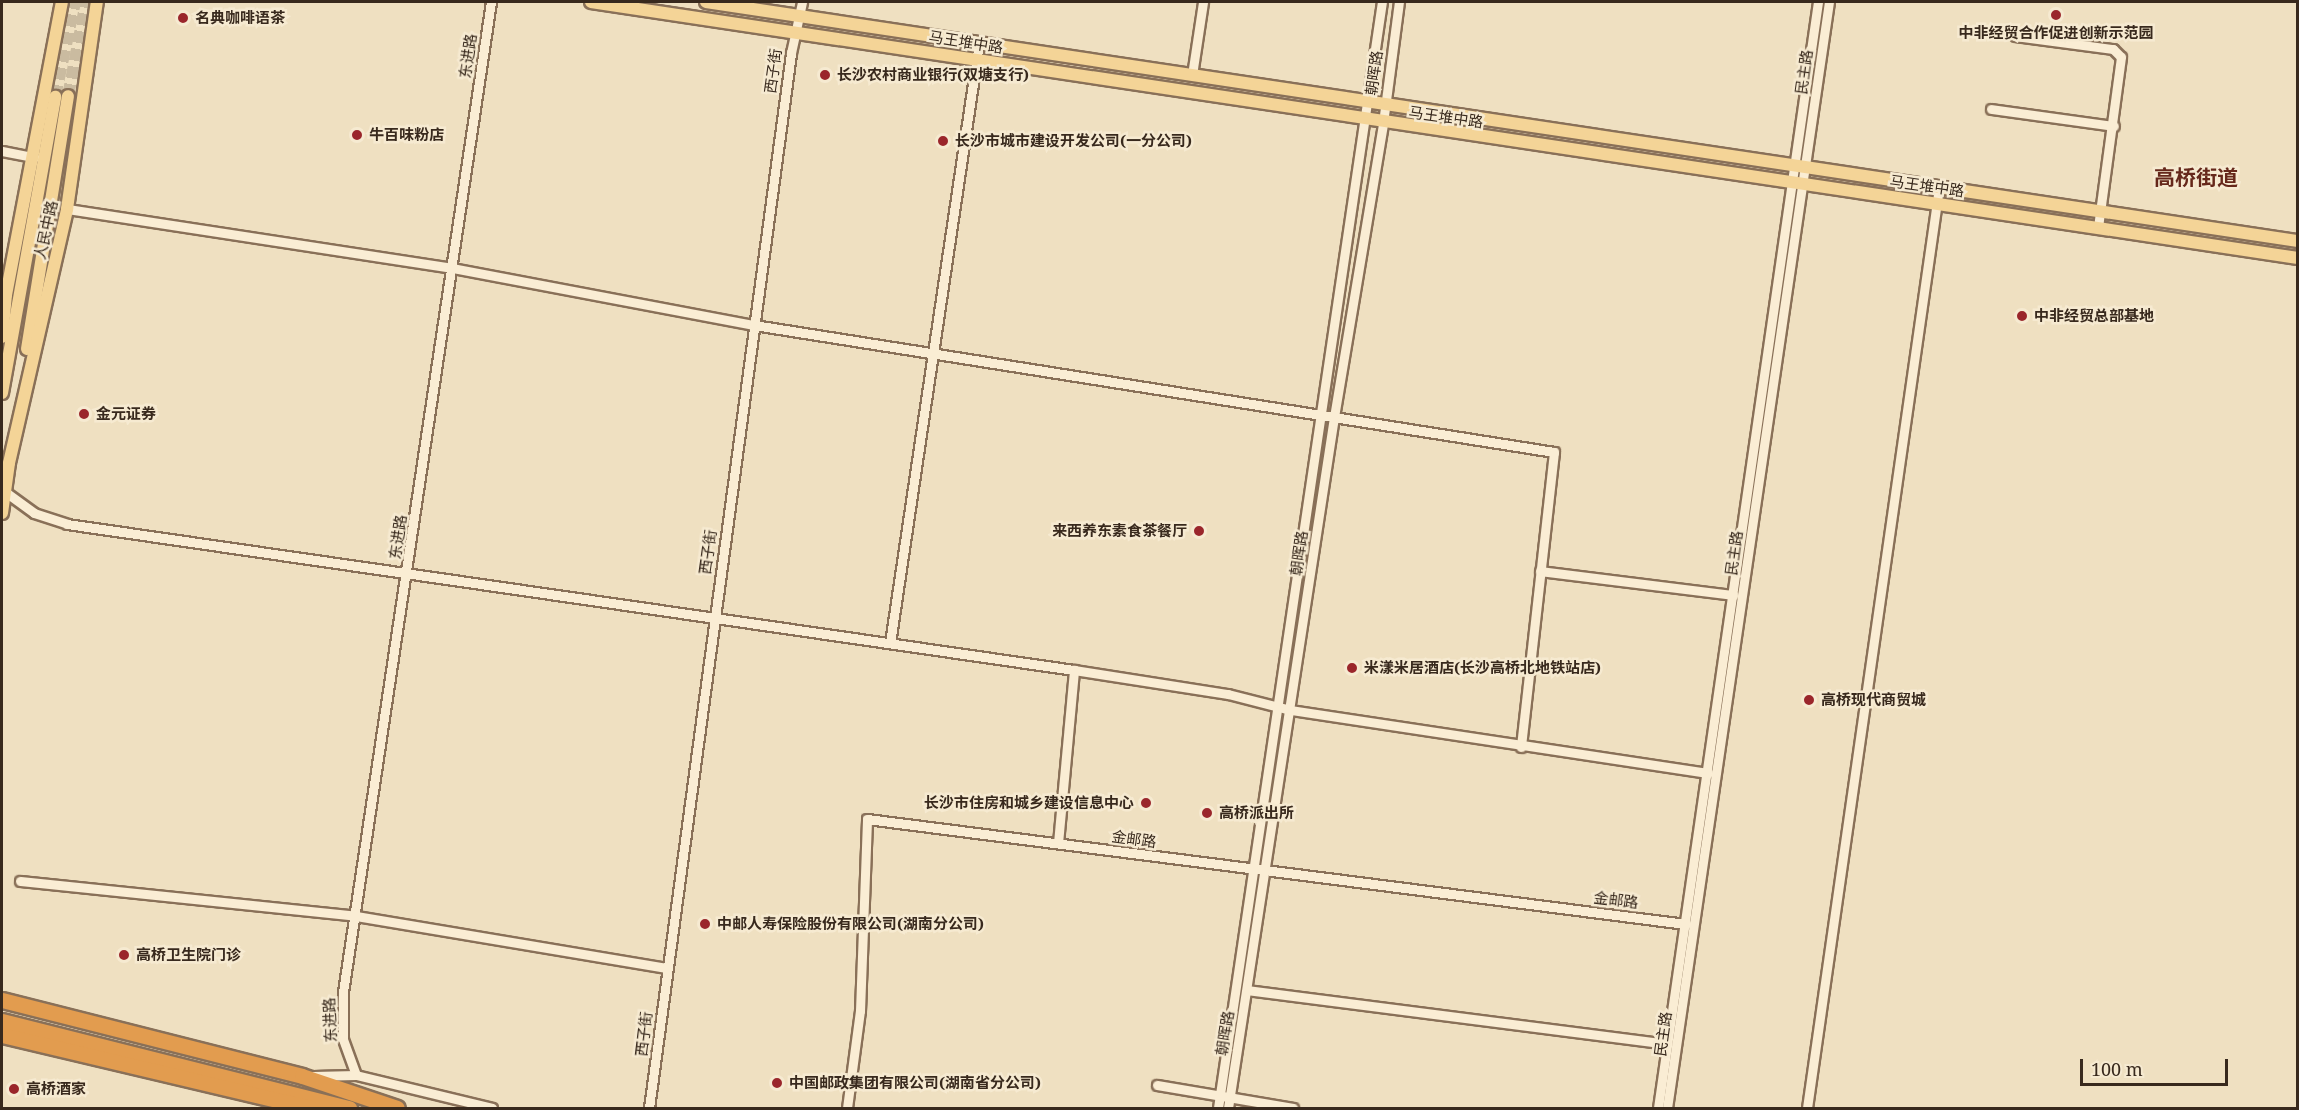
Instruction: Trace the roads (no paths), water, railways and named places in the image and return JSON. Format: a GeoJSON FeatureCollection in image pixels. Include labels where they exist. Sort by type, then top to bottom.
{"type":"FeatureCollection","features":[{"type":"Feature","properties":{"kind":"highway"},"geometry":{"type":"LineString","coordinates":[[2,1000],[302,1076],[397,1108]]}},
{"type":"Feature","properties":{"kind":"highway"},"geometry":{"type":"LineString","coordinates":[[2,1010],[349,1108]]}},
{"type":"Feature","properties":{"kind":"highway"},"geometry":{"type":"LineString","coordinates":[[2,1021],[318,1099]]}},
{"type":"Feature","properties":{"kind":"highway"},"geometry":{"type":"LineString","coordinates":[[2,1035],[318,1099],[397,1108]]}},
{"type":"Feature","properties":{"kind":"main road","name":"人民中路"},"geometry":{"type":"LineString","coordinates":[[2,337],[6,295],[62,2]]}},
{"type":"Feature","properties":{"kind":"main road","name":"马王堆中路"},"geometry":{"type":"LineString","coordinates":[[591,2],[794,31],[1383,123],[1797,182],[2298,258]]}},
{"type":"Feature","properties":{"kind":"main road","name":"马王堆中路"},"geometry":{"type":"LineString","coordinates":[[706,2],[2298,241]]}},
{"type":"Feature","properties":{"kind":"main road","name":"人民中路"},"geometry":{"type":"LineString","coordinates":[[9,463],[67,209],[96,3]]}},
{"type":"Feature","properties":{"kind":"main road","name":"人民中路"},"geometry":{"type":"LineString","coordinates":[[2,513],[68,96]]}},
{"type":"Feature","properties":{"kind":"main road","name":"人民中路"},"geometry":{"type":"LineString","coordinates":[[2,393],[55,97]]}},
{"type":"Feature","properties":{"kind":"street","name":"东进路"},"geometry":{"type":"LineString","coordinates":[[356,1075],[343,1039],[343,992],[408,572],[491,2]]}},
{"type":"Feature","properties":{"kind":"street","name":"西子街"},"geometry":{"type":"LineString","coordinates":[[649,1108],[794,31],[802,2]]}},
{"type":"Feature","properties":{"kind":"street"},"geometry":{"type":"LineString","coordinates":[[1192,75],[1203,2]]}},
{"type":"Feature","properties":{"kind":"street","name":"朝晖路"},"geometry":{"type":"LineString","coordinates":[[1218,1108],[1254,871],[1276,703],[1382,2]]}},
{"type":"Feature","properties":{"kind":"street","name":"朝晖路"},"geometry":{"type":"LineString","coordinates":[[1229,1104],[1334,417],[1383,123],[1399,2]]}},
{"type":"Feature","properties":{"kind":"street","name":"民主路"},"geometry":{"type":"LineString","coordinates":[[1800,166],[1818,2]]}},
{"type":"Feature","properties":{"kind":"street","name":"民主路"},"geometry":{"type":"LineString","coordinates":[[1658,1108],[1797,182],[1829,2]]}},
{"type":"Feature","properties":{"kind":"street"},"geometry":{"type":"LineString","coordinates":[[2015,36],[2118,52],[2122,66],[2098,227]]}},
{"type":"Feature","properties":{"kind":"street"},"geometry":{"type":"LineString","coordinates":[[890,643],[979,43]]}},
{"type":"Feature","properties":{"kind":"street"},"geometry":{"type":"LineString","coordinates":[[1991,109],[2114,126]]}},
{"type":"Feature","properties":{"kind":"street"},"geometry":{"type":"LineString","coordinates":[[2,151],[34,157]]}},
{"type":"Feature","properties":{"kind":"street","name":"民主路"},"geometry":{"type":"LineString","coordinates":[[1667,1108],[1797,182]]}},
{"type":"Feature","properties":{"kind":"street"},"geometry":{"type":"LineString","coordinates":[[1807,1108],[1939,187]]}},
{"type":"Feature","properties":{"kind":"street"},"geometry":{"type":"LineString","coordinates":[[67,209],[452,268],[754,325],[934,351],[1554,453],[1521,747]]}},
{"type":"Feature","properties":{"kind":"street"},"geometry":{"type":"LineString","coordinates":[[4,491],[34,513],[67,524],[1074,670],[1276,703],[1291,710],[1521,747],[1708,773]]}},
{"type":"Feature","properties":{"kind":"street"},"geometry":{"type":"LineString","coordinates":[[1540,571],[1734,595]]}},
{"type":"Feature","properties":{"kind":"street"},"geometry":{"type":"LineString","coordinates":[[1058,843],[1074,670]]}},
{"type":"Feature","properties":{"kind":"street","name":"金邮路"},"geometry":{"type":"LineString","coordinates":[[847,1108],[860,1011],[867,819],[1254,871],[1686,924]]}},
{"type":"Feature","properties":{"kind":"street"},"geometry":{"type":"LineString","coordinates":[[20,882],[356,916],[667,968]]}},
{"type":"Feature","properties":{"kind":"street"},"geometry":{"type":"LineString","coordinates":[[1247,990],[1668,1044]]}},
{"type":"Feature","properties":{"kind":"street"},"geometry":{"type":"LineString","coordinates":[[302,1076],[356,1075],[492,1108]]}},
{"type":"Feature","properties":{"kind":"street"},"geometry":{"type":"LineString","coordinates":[[1156,1085],[1219,1098],[1229,1104],[1293,1108]]}},
{"type":"Feature","properties":{"kind":"tunnel"},"geometry":{"type":"LineString","coordinates":[[55,97],[75,2]]}},
{"type":"Feature","properties":{"kind":"tunnel"},"geometry":{"type":"LineString","coordinates":[[68,96],[86,2]]}},
{"type":"Feature","properties":{"kind":"place","name":"中非经贸合作促进创新示范园"},"geometry":{"type":"Point","coordinates":[2056,15]}},
{"type":"Feature","properties":{"kind":"place","name":"名典咖啡语茶"},"geometry":{"type":"Point","coordinates":[183,18]}},
{"type":"Feature","properties":{"kind":"place","name":"长沙农村商业银行(双塘支行)"},"geometry":{"type":"Point","coordinates":[825,75]}},
{"type":"Feature","properties":{"kind":"place","name":"牛百味粉店"},"geometry":{"type":"Point","coordinates":[357,135]}},
{"type":"Feature","properties":{"kind":"place","name":"长沙市城市建设开发公司(一分公司)"},"geometry":{"type":"Point","coordinates":[943,141]}},
{"type":"Feature","properties":{"kind":"place","name":"中非经贸总部基地"},"geometry":{"type":"Point","coordinates":[2022,316]}},
{"type":"Feature","properties":{"kind":"place","name":"金元证券"},"geometry":{"type":"Point","coordinates":[84,414]}},
{"type":"Feature","properties":{"kind":"place","name":"来西养东素食茶餐厅"},"geometry":{"type":"Point","coordinates":[1199,531]}},
{"type":"Feature","properties":{"kind":"place","name":"米漾米居酒店(长沙高桥北地铁站店)"},"geometry":{"type":"Point","coordinates":[1352,668]}},
{"type":"Feature","properties":{"kind":"place","name":"高桥现代商贸城"},"geometry":{"type":"Point","coordinates":[1809,700]}},
{"type":"Feature","properties":{"kind":"place","name":"长沙市住房和城乡建设信息中心"},"geometry":{"type":"Point","coordinates":[1146,803]}},
{"type":"Feature","properties":{"kind":"place","name":"高桥派出所"},"geometry":{"type":"Point","coordinates":[1207,813]}},
{"type":"Feature","properties":{"kind":"place","name":"中邮人寿保险股份有限公司(湖南分公司)"},"geometry":{"type":"Point","coordinates":[705,924]}},
{"type":"Feature","properties":{"kind":"place","name":"高桥卫生院门诊"},"geometry":{"type":"Point","coordinates":[124,955]}},
{"type":"Feature","properties":{"kind":"place","name":"中国邮政集团有限公司(湖南省分公司)"},"geometry":{"type":"Point","coordinates":[777,1083]}},
{"type":"Feature","properties":{"kind":"place","name":"高桥酒家"},"geometry":{"type":"Point","coordinates":[14,1089]}},
{"type":"Feature","properties":{"kind":"district","name":"高桥街道"},"geometry":{"type":"Point","coordinates":[2196,177]}}]}
